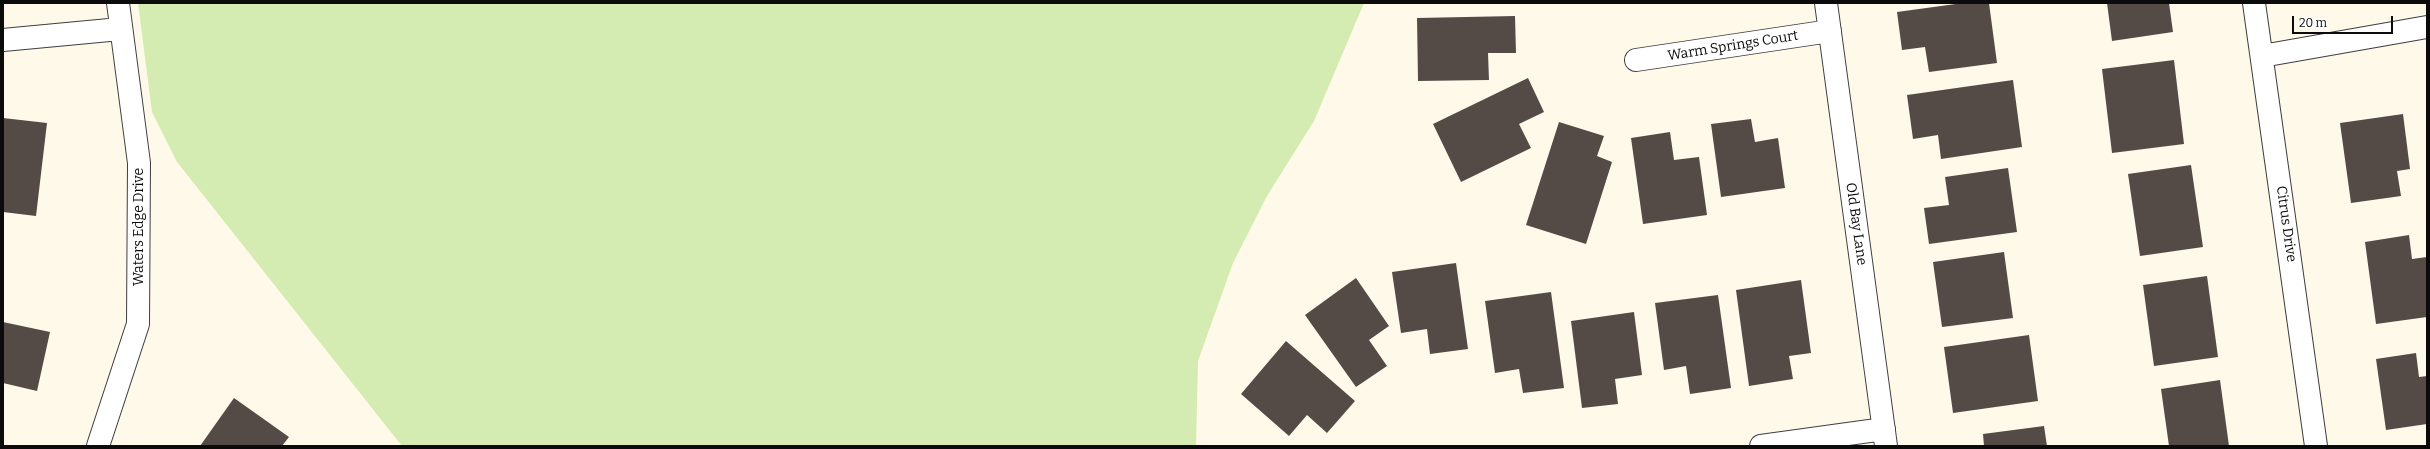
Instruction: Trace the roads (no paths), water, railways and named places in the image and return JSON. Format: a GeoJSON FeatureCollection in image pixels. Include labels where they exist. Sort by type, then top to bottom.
{"type":"FeatureCollection","features":[{"type":"Feature","properties":{"kind":"street","name":"Waters Edge Drive"},"geometry":{"type":"LineString","coordinates":[[98,446],[138,324],[139,163],[120,29],[118,3]]}},
{"type":"Feature","properties":{"kind":"street","name":"Old Bay Lane"},"geometry":{"type":"LineString","coordinates":[[1826,3],[1885,437]]}},
{"type":"Feature","properties":{"kind":"street","name":"Citrus Drive"},"geometry":{"type":"LineString","coordinates":[[2254,3],[2316,446]]}},
{"type":"Feature","properties":{"kind":"street"},"geometry":{"type":"LineString","coordinates":[[2262,56],[2427,27]]}},
{"type":"Feature","properties":{"kind":"street"},"geometry":{"type":"LineString","coordinates":[[3,40],[120,29]]}},
{"type":"Feature","properties":{"kind":"street","name":"Warm Springs Court"},"geometry":{"type":"LineString","coordinates":[[1636,60],[1830,31]]}},
{"type":"Feature","properties":{"kind":"street"},"geometry":{"type":"LineString","coordinates":[[1761,446],[1885,437]]}}]}
